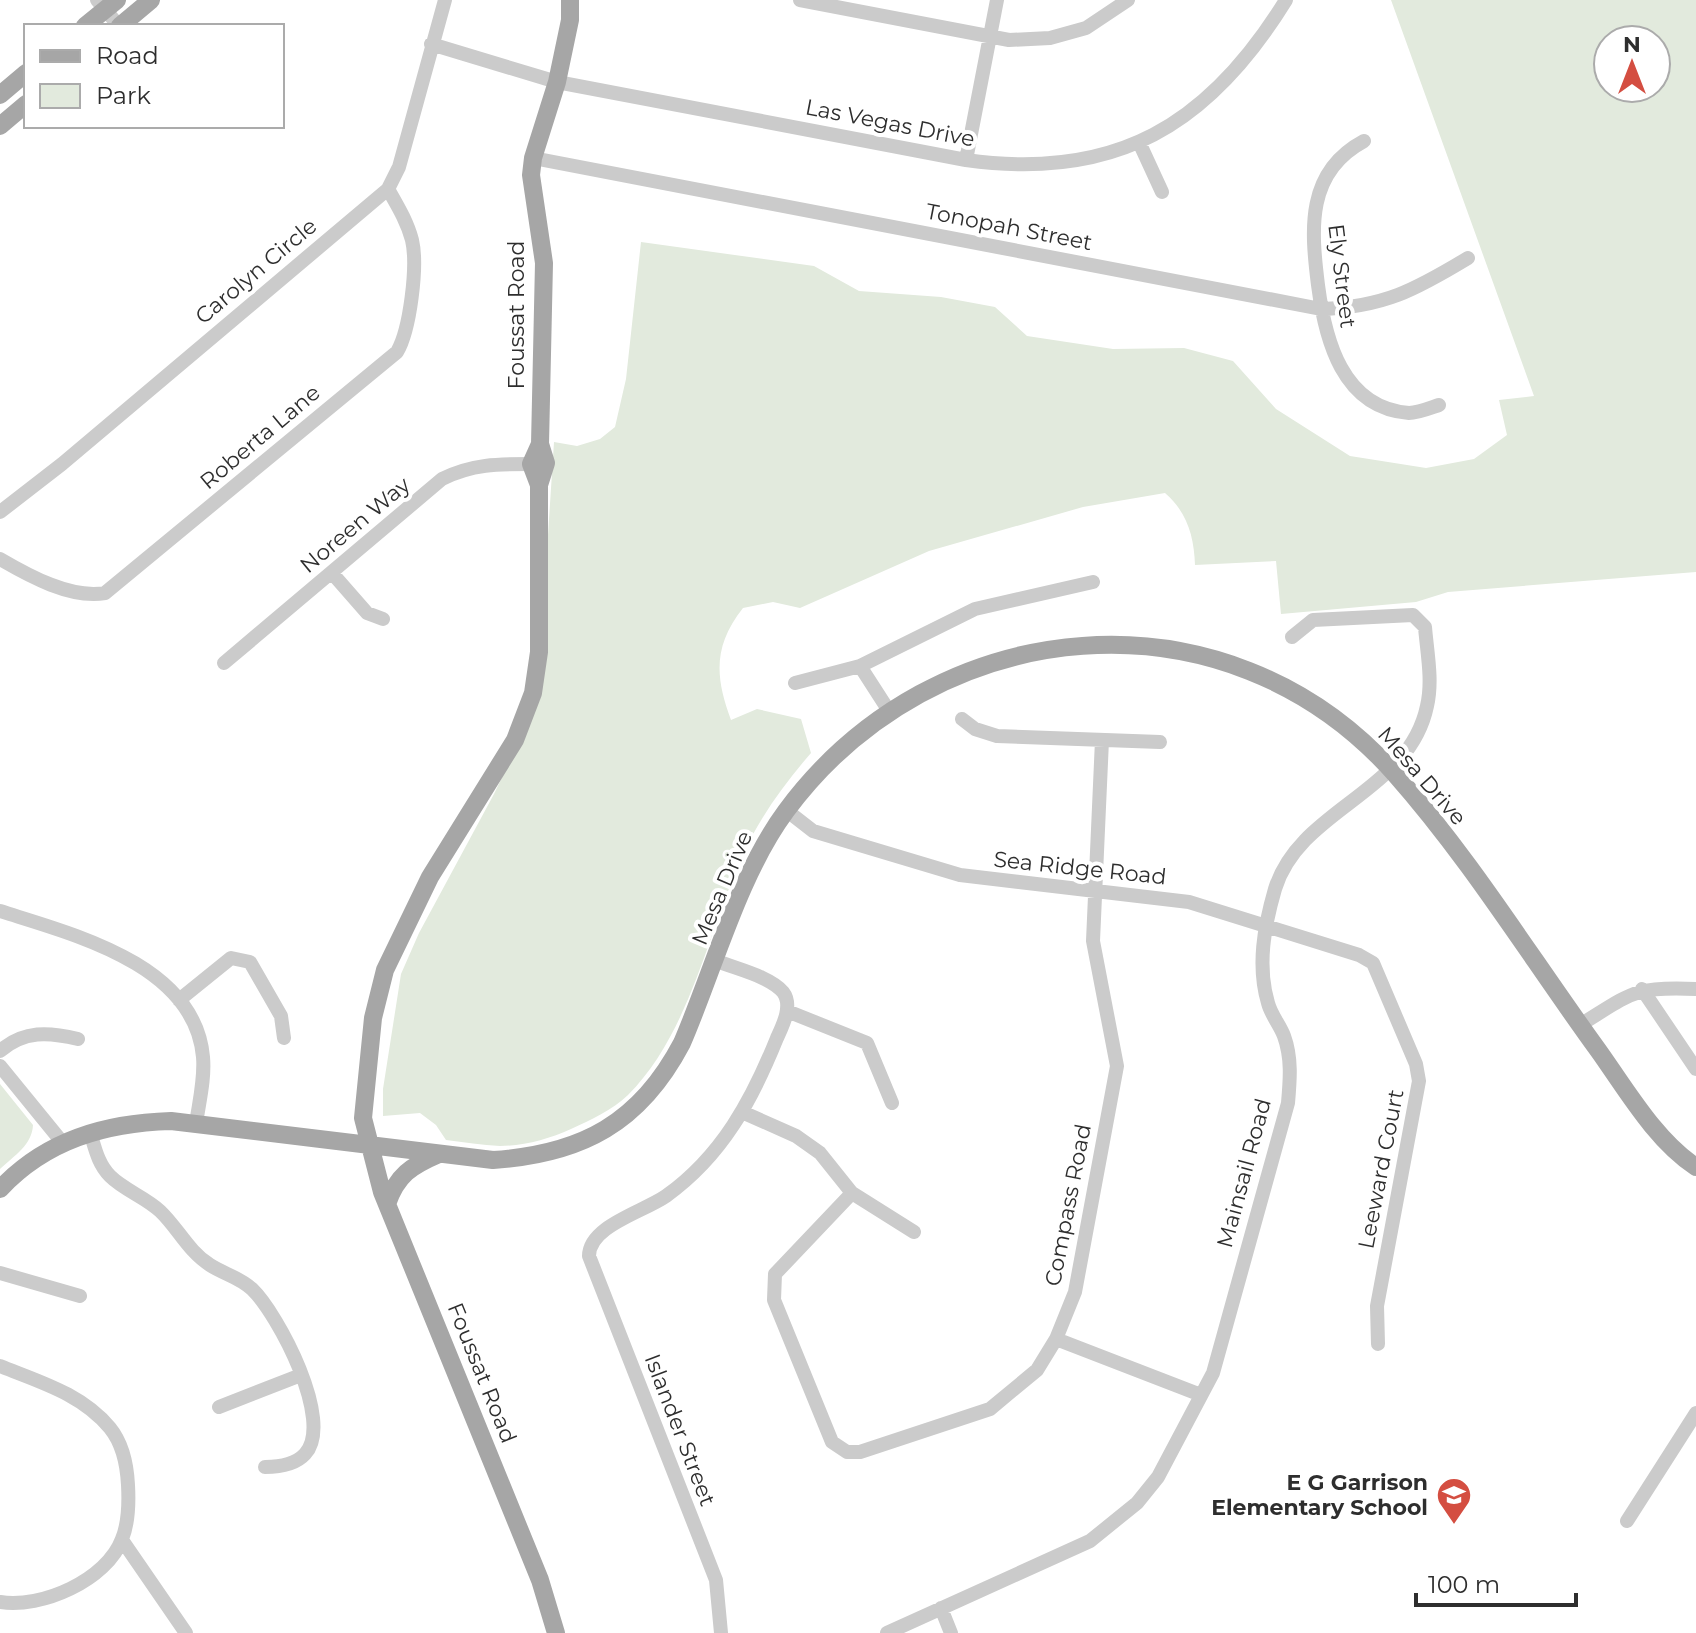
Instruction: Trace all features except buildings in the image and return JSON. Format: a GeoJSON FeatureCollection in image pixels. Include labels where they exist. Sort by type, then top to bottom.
{"type":"FeatureCollection","features":[{"type":"Feature","properties":{"kind":"main road"},"geometry":{"type":"LineString","coordinates":[[121,24],[151,0]]}},
{"type":"Feature","properties":{"kind":"main road","name":"Foussat Road"},"geometry":{"type":"LineString","coordinates":[[556,1633],[540,1580],[387,1204],[363,1118],[373,1018],[385,970],[430,877],[515,740],[533,693],[539,652],[539,485],[546,463],[540,444],[544,263],[531,175],[533,158],[557,82],[570,20],[570,0]]}},
{"type":"Feature","properties":{"kind":"main road"},"geometry":{"type":"LineString","coordinates":[[87,24],[106,3]]}},
{"type":"Feature","properties":{"kind":"main road"},"geometry":{"type":"LineString","coordinates":[[0,95],[24,75]]}},
{"type":"Feature","properties":{"kind":"main road"},"geometry":{"type":"LineString","coordinates":[[0,126],[24,106]]}},
{"type":"Feature","properties":{"kind":"main road","name":"Foussat Road"},"geometry":{"type":"LineString","coordinates":[[539,485],[531,464],[540,444]]}},
{"type":"Feature","properties":{"kind":"main road","name":"Mesa Drive"},"geometry":{"type":"LineString","coordinates":[[0,1189],[19,1169],[62,1142],[90,1132],[144,1122],[370,1137],[440,1153],[493,1160],[531,1158],[581,1142],[614,1125],[648,1096],[664,1075],[682,1043],[755,864],[786,810],[828,761],[889,711],[923,690],[988,662],[1048,648],[1126,644],[1199,656],[1272,682],[1316,706],[1359,739],[1392,771],[1523,941],[1580,1025],[1653,1123],[1696,1167]]}},
{"type":"Feature","properties":{"kind":"main road"},"geometry":{"type":"LineString","coordinates":[[387,1204],[393,1186],[404,1171],[440,1153]]}},
{"type":"Feature","properties":{"kind":"street","name":"Carolyn Circle"},"geometry":{"type":"LineString","coordinates":[[0,512],[62,464],[388,189],[399,167],[445,0]]}},
{"type":"Feature","properties":{"kind":"street"},"geometry":{"type":"LineString","coordinates":[[800,0],[990,37],[1050,38],[1086,28],[1128,0]]}},
{"type":"Feature","properties":{"kind":"street"},"geometry":{"type":"LineString","coordinates":[[966,160],[997,0]]}},
{"type":"Feature","properties":{"kind":"street","name":"Las Vegas Drive"},"geometry":{"type":"LineString","coordinates":[[431,44],[557,82],[966,160],[1007,166],[1053,165],[1102,156],[1139,142],[1201,105],[1239,69],[1286,0]]}},
{"type":"Feature","properties":{"kind":"street"},"geometry":{"type":"LineString","coordinates":[[106,3],[118,24]]}},
{"type":"Feature","properties":{"kind":"street","name":"Ely Street"},"geometry":{"type":"LineString","coordinates":[[1364,141],[1334,165],[1315,202],[1313,241],[1321,309],[1336,361],[1359,390],[1377,402],[1410,413],[1439,405]]}},
{"type":"Feature","properties":{"kind":"street"},"geometry":{"type":"LineString","coordinates":[[1139,142],[1162,192]]}},
{"type":"Feature","properties":{"kind":"street","name":"Tonopah Street"},"geometry":{"type":"LineString","coordinates":[[533,158],[1321,309],[1380,304],[1413,291],[1468,258]]}},
{"type":"Feature","properties":{"kind":"street","name":"Roberta Lane"},"geometry":{"type":"LineString","coordinates":[[0,559],[33,578],[93,595],[105,593],[397,352],[406,337],[414,253],[404,216],[388,189]]}},
{"type":"Feature","properties":{"kind":"street","name":"Noreen Way"},"geometry":{"type":"LineString","coordinates":[[224,663],[442,479],[464,468],[485,464],[531,464]]}},
{"type":"Feature","properties":{"kind":"street"},"geometry":{"type":"LineString","coordinates":[[332,573],[367,613],[383,619]]}},
{"type":"Feature","properties":{"kind":"street"},"geometry":{"type":"LineString","coordinates":[[795,683],[860,666],[975,609],[1093,582]]}},
{"type":"Feature","properties":{"kind":"street","name":"Mainsail Road"},"geometry":{"type":"LineString","coordinates":[[887,1633],[1090,1541],[1137,1503],[1158,1477],[1213,1373],[1288,1103],[1291,1074],[1284,1036],[1268,1006],[1260,966],[1275,890],[1292,856],[1307,837],[1392,771],[1407,754],[1428,703],[1425,627],[1417,618],[1404,613],[1313,620],[1292,637]]}},
{"type":"Feature","properties":{"kind":"street"},"geometry":{"type":"LineString","coordinates":[[860,666],[889,711]]}},
{"type":"Feature","properties":{"kind":"street"},"geometry":{"type":"LineString","coordinates":[[962,719],[975,729],[997,736],[1160,742]]}},
{"type":"Feature","properties":{"kind":"street","name":"Compass Road"},"geometry":{"type":"LineString","coordinates":[[852,1193],[775,1274],[772,1284],[774,1300],[832,1442],[847,1452],[860,1452],[990,1409],[1037,1370],[1056,1339],[1075,1292],[1117,1066],[1096,965],[1095,891],[1102,740]]}},
{"type":"Feature","properties":{"kind":"street","name":"Sea Ridge Road"},"geometry":{"type":"LineString","coordinates":[[786,810],[813,831],[960,875],[1189,902],[1267,924],[1359,955],[1373,963]]}},
{"type":"Feature","properties":{"kind":"street"},"geometry":{"type":"LineString","coordinates":[[0,911],[67,933],[136,965],[164,983],[179,1000],[203,1053],[196,1124]]}},
{"type":"Feature","properties":{"kind":"street"},"geometry":{"type":"LineString","coordinates":[[179,1000],[231,958],[250,962],[281,1016],[284,1038]]}},
{"type":"Feature","properties":{"kind":"street"},"geometry":{"type":"LineString","coordinates":[[717,961],[777,987],[786,996],[787,1011],[753,1098],[742,1112],[796,1136],[820,1153],[852,1193],[914,1232]]}},
{"type":"Feature","properties":{"kind":"street","name":"Leeward Court"},"geometry":{"type":"LineString","coordinates":[[1373,963],[1416,1064],[1419,1081],[1377,1306],[1378,1344]]}},
{"type":"Feature","properties":{"kind":"street"},"geometry":{"type":"LineString","coordinates":[[1580,1025],[1642,989],[1696,989]]}},
{"type":"Feature","properties":{"kind":"street"},"geometry":{"type":"LineString","coordinates":[[1642,989],[1696,1069]]}},
{"type":"Feature","properties":{"kind":"street"},"geometry":{"type":"LineString","coordinates":[[787,1011],[867,1043],[892,1103]]}},
{"type":"Feature","properties":{"kind":"street"},"geometry":{"type":"LineString","coordinates":[[0,1051],[28,1034],[54,1033],[78,1039]]}},
{"type":"Feature","properties":{"kind":"street"},"geometry":{"type":"LineString","coordinates":[[0,1066],[62,1142]]}},
{"type":"Feature","properties":{"kind":"street","name":"Islander Street"},"geometry":{"type":"LineString","coordinates":[[721,1633],[716,1580],[594,1271],[589,1246],[600,1230],[667,1195],[702,1165],[734,1128],[742,1112]]}},
{"type":"Feature","properties":{"kind":"street"},"geometry":{"type":"LineString","coordinates":[[90,1132],[101,1166],[112,1179],[162,1213],[189,1248],[210,1265],[238,1277],[273,1312],[314,1413],[313,1441],[305,1454],[293,1463],[265,1467]]}},
{"type":"Feature","properties":{"kind":"street"},"geometry":{"type":"LineString","coordinates":[[0,1273],[80,1296]]}},
{"type":"Feature","properties":{"kind":"street"},"geometry":{"type":"LineString","coordinates":[[1056,1339],[1201,1395]]}},
{"type":"Feature","properties":{"kind":"street"},"geometry":{"type":"LineString","coordinates":[[0,1366],[69,1394],[94,1410],[121,1445],[128,1474],[129,1503],[122,1540],[76,1587],[39,1601],[18,1605],[0,1602]]}},
{"type":"Feature","properties":{"kind":"street"},"geometry":{"type":"LineString","coordinates":[[219,1407],[301,1375]]}},
{"type":"Feature","properties":{"kind":"street"},"geometry":{"type":"LineString","coordinates":[[1627,1521],[1696,1413]]}},
{"type":"Feature","properties":{"kind":"street"},"geometry":{"type":"LineString","coordinates":[[122,1540],[186,1633]]}},
{"type":"Feature","properties":{"kind":"street"},"geometry":{"type":"LineString","coordinates":[[941,1608],[951,1633]]}},
{"type":"Feature","properties":{"kind":"green space"},"geometry":{"type":"Polygon","coordinates":[[[1391,0],[1696,0],[1696,572],[1448,592],[1416,602],[1281,614],[1276,561],[1195,565],[1188,525],[1179,508],[1165,493],[1083,507],[929,551],[800,608],[773,602],[743,608],[726,635],[720,662],[722,690],[731,720],[757,709],[801,719],[811,753],[772,803],[747,845],[682,1014],[649,1071],[628,1095],[608,1110],[563,1133],[527,1143],[500,1146],[446,1140],[436,1125],[420,1113],[383,1116],[383,1089],[401,974],[419,933],[494,794],[537,705],[554,442],[577,446],[600,439],[615,427],[626,379],[641,242],[814,266],[859,291],[941,297],[995,307],[1027,336],[1113,349],[1184,348],[1233,361],[1276,409],[1350,456],[1426,468],[1474,459],[1507,435],[1499,400],[1534,396],[1391,0]]]}},
{"type":"Feature","properties":{"kind":"green space"},"geometry":{"type":"Polygon","coordinates":[[[0,1084],[33,1125],[26,1144],[0,1169],[0,1084]]]}},
{"type":"Feature","properties":{"kind":"place","name":"E G Garrison Elementary School"},"geometry":{"type":"Point","coordinates":[1454,1526]}}]}
